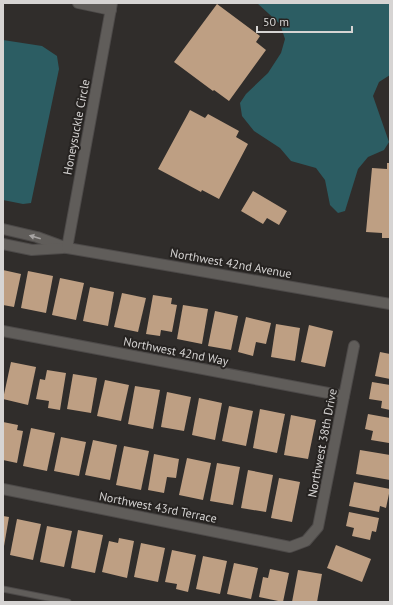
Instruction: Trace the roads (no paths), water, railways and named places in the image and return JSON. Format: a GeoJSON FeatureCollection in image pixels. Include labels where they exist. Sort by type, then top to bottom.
{"type":"FeatureCollection","features":[{"type":"Feature","properties":{"kind":"street","name":"Honeysuckle Circle"},"geometry":{"type":"LineString","coordinates":[[67,248],[112,6],[78,3]]}},
{"type":"Feature","properties":{"kind":"street","name":"Northwest 42nd Avenue"},"geometry":{"type":"LineString","coordinates":[[3,229],[37,237],[67,248],[390,304]]}},
{"type":"Feature","properties":{"kind":"street","name":"Northwest 42nd Avenue"},"geometry":{"type":"LineString","coordinates":[[3,244],[32,250],[67,248]]}},
{"type":"Feature","properties":{"kind":"street","name":"Northwest 42nd Way"},"geometry":{"type":"LineString","coordinates":[[3,331],[344,396]]}},
{"type":"Feature","properties":{"kind":"street","name":"Northwest 38th Drive"},"geometry":{"type":"LineString","coordinates":[[306,541],[318,527],[354,346]]}},
{"type":"Feature","properties":{"kind":"street","name":"Northwest 43rd Terrace"},"geometry":{"type":"LineString","coordinates":[[3,489],[290,547],[306,541]]}},
{"type":"Feature","properties":{"kind":"lane"},"geometry":{"type":"LineString","coordinates":[[3,589],[68,602]]}},
{"type":"Feature","properties":{"kind":"water"},"geometry":{"type":"Polygon","coordinates":[[[257,3],[390,3],[390,75],[379,82],[373,96],[389,142],[384,150],[368,157],[358,169],[345,211],[338,213],[330,205],[325,180],[316,168],[291,161],[280,148],[254,131],[242,116],[240,103],[246,94],[268,73],[281,53],[285,39],[280,24],[257,3]]]}},
{"type":"Feature","properties":{"kind":"water"},"geometry":{"type":"Polygon","coordinates":[[[3,40],[42,46],[57,56],[59,69],[31,203],[23,204],[3,200],[3,40]]]}}]}
